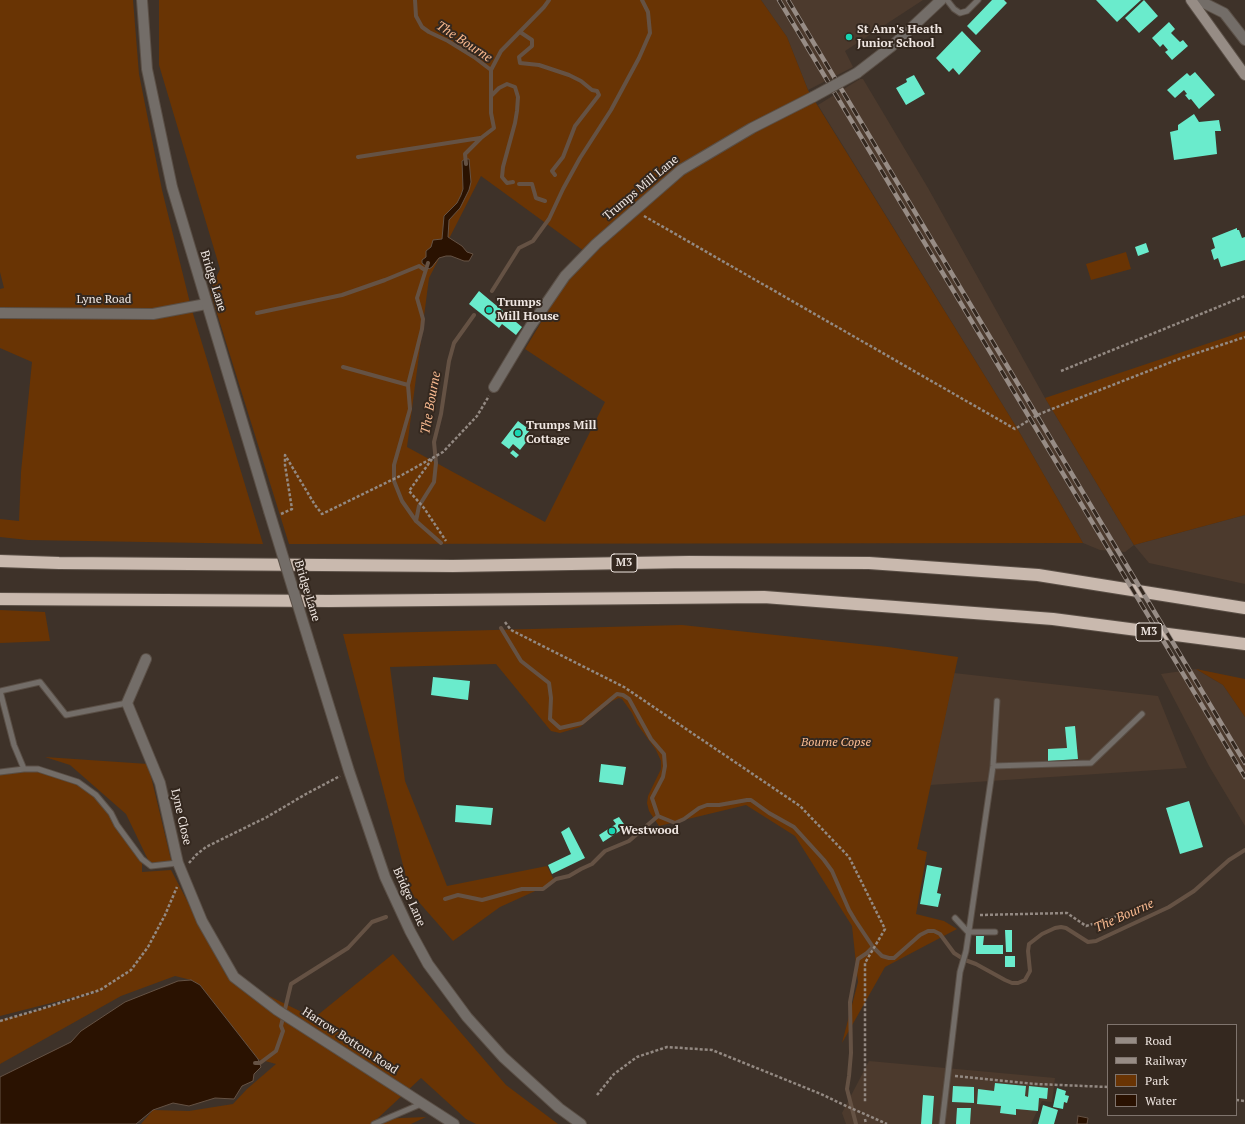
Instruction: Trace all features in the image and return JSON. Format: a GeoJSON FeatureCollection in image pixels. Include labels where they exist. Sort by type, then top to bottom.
{"type":"FeatureCollection","features":[{"type":"Feature","properties":{"kind":"highway","name":"M3"},"geometry":{"type":"LineString","coordinates":[[0,561],[59,563],[453,566],[689,562],[869,564],[1046,576],[1245,608]]}},
{"type":"Feature","properties":{"kind":"highway","name":"M3"},"geometry":{"type":"LineString","coordinates":[[0,599],[337,601],[764,597],[1053,619],[1245,644]]}},
{"type":"Feature","properties":{"kind":"main road"},"geometry":{"type":"LineString","coordinates":[[1191,0],[1245,74]]}},
{"type":"Feature","properties":{"kind":"street","name":"Bridge Lane"},"geometry":{"type":"LineString","coordinates":[[142,0],[146,69],[172,187],[206,304],[311,648],[349,771],[385,877],[410,932],[428,964],[467,1017],[503,1057],[559,1108],[581,1124]]}},
{"type":"Feature","properties":{"kind":"street","name":"Trumps Mill Lane"},"geometry":{"type":"LineString","coordinates":[[494,387],[530,327],[565,276],[596,244],[680,170],[752,128],[856,73],[892,46],[941,0]]}},
{"type":"Feature","properties":{"kind":"street"},"geometry":{"type":"LineString","coordinates":[[1198,0],[1224,12],[1245,40]]}},
{"type":"Feature","properties":{"kind":"street","name":"Lyne Road"},"geometry":{"type":"LineString","coordinates":[[0,313],[153,314],[206,304]]}},
{"type":"Feature","properties":{"kind":"street"},"geometry":{"type":"LineString","coordinates":[[127,703],[146,659]]}},
{"type":"Feature","properties":{"kind":"street","name":"Lyne Close"},"geometry":{"type":"LineString","coordinates":[[127,703],[160,783],[178,863],[202,921],[234,977]]}},
{"type":"Feature","properties":{"kind":"street","name":"Harrow Bottom Road"},"geometry":{"type":"LineString","coordinates":[[234,977],[277,1010],[454,1124]]}},
{"type":"Feature","properties":{"kind":"lane"},"geometry":{"type":"LineString","coordinates":[[946,0],[960,13],[967,11],[978,0]]}},
{"type":"Feature","properties":{"kind":"lane"},"geometry":{"type":"LineString","coordinates":[[24,769],[14,745],[0,691],[40,682],[66,715],[127,703]]}},
{"type":"Feature","properties":{"kind":"lane"},"geometry":{"type":"LineString","coordinates":[[942,1124],[960,972],[966,951],[993,766],[997,701]]}},
{"type":"Feature","properties":{"kind":"lane"},"geometry":{"type":"LineString","coordinates":[[993,766],[1092,763],[1142,714]]}},
{"type":"Feature","properties":{"kind":"lane"},"geometry":{"type":"LineString","coordinates":[[0,772],[38,769],[78,782],[96,795],[111,812],[117,825],[142,858],[151,866],[178,863]]}},
{"type":"Feature","properties":{"kind":"lane"},"geometry":{"type":"LineString","coordinates":[[955,918],[968,932],[995,932]]}},
{"type":"Feature","properties":{"kind":"lane"},"geometry":{"type":"LineString","coordinates":[[374,1124],[422,1104]]}},
{"type":"Feature","properties":{"kind":"path"},"geometry":{"type":"LineString","coordinates":[[634,210],[1016,429],[1037,415],[1178,359],[1245,337]]}},
{"type":"Feature","properties":{"kind":"path"},"geometry":{"type":"LineString","coordinates":[[1060,371],[1245,296]]}},
{"type":"Feature","properties":{"kind":"path"},"geometry":{"type":"LineString","coordinates":[[270,515],[292,508],[285,465],[285,455],[322,514],[402,475],[443,452],[477,416],[494,387]]}},
{"type":"Feature","properties":{"kind":"path"},"geometry":{"type":"LineString","coordinates":[[432,459],[409,491],[424,508],[446,541]]}},
{"type":"Feature","properties":{"kind":"path"},"geometry":{"type":"LineString","coordinates":[[506,622],[511,630],[624,688],[800,806],[850,857],[885,929],[865,964],[865,1103]]}},
{"type":"Feature","properties":{"kind":"path"},"geometry":{"type":"LineString","coordinates":[[0,1021],[100,990],[131,970],[148,947],[165,915],[182,873],[196,855],[206,847],[267,817],[349,771]]}},
{"type":"Feature","properties":{"kind":"path"},"geometry":{"type":"LineString","coordinates":[[971,915],[1067,913],[1086,926],[1142,908],[1153,902]]}},
{"type":"Feature","properties":{"kind":"path"},"geometry":{"type":"LineString","coordinates":[[597,1095],[614,1074],[637,1057],[667,1047],[712,1050],[821,1094],[887,1124]]}},
{"type":"Feature","properties":{"kind":"path"},"geometry":{"type":"LineString","coordinates":[[948,1076],[1036,1084],[1107,1087]]}},
{"type":"Feature","properties":{"kind":"path"},"geometry":{"type":"LineString","coordinates":[[865,1119],[866,1124]]}},
{"type":"Feature","properties":{"kind":"shaded area"},"geometry":{"type":"Polygon","coordinates":[[[761,0],[923,0],[845,51],[853,67],[808,90],[787,37],[761,0]]]}},
{"type":"Feature","properties":{"kind":"shaded area"},"geometry":{"type":"Polygon","coordinates":[[[860,79],[863,79],[928,188],[1045,398],[1134,545],[1125,552],[1100,550],[1083,543],[1017,428],[818,105],[860,79]]]}},
{"type":"Feature","properties":{"kind":"shaded area"},"geometry":{"type":"Polygon","coordinates":[[[1245,515],[1245,584],[1149,563],[1134,545],[1245,515]]]}},
{"type":"Feature","properties":{"kind":"shaded area"},"geometry":{"type":"Polygon","coordinates":[[[1196,669],[1223,685],[1245,717],[1245,826],[1209,766],[1161,674],[1196,669]]]}},
{"type":"Feature","properties":{"kind":"shaded area"},"geometry":{"type":"Polygon","coordinates":[[[954,673],[1158,696],[1187,768],[930,785],[954,673]]]}},
{"type":"Feature","properties":{"kind":"shaded area"},"geometry":{"type":"Polygon","coordinates":[[[869,1061],[1055,1078],[1052,1102],[1042,1101],[1031,1124],[846,1124],[842,1113],[869,1061]]]}},
{"type":"Feature","properties":{"kind":"green space"},"geometry":{"type":"Polygon","coordinates":[[[0,0],[133,0],[139,74],[162,190],[191,307],[263,544],[28,540],[0,537],[0,519],[19,521],[21,472],[32,362],[0,348],[0,289],[4,288],[0,272],[0,0]]]}},
{"type":"Feature","properties":{"kind":"green space"},"geometry":{"type":"Polygon","coordinates":[[[159,0],[761,0],[787,37],[808,90],[1017,428],[1083,543],[289,544],[210,291],[220,269],[159,65],[159,0]],[[481,176],[429,278],[407,447],[545,522],[605,402],[525,349],[584,251],[481,176]]]}},
{"type":"Feature","properties":{"kind":"green space"},"geometry":{"type":"Polygon","coordinates":[[[1126,252],[1131,269],[1091,280],[1086,264],[1126,252]]]}},
{"type":"Feature","properties":{"kind":"green space"},"geometry":{"type":"Polygon","coordinates":[[[1245,331],[1245,515],[1134,545],[1045,398],[1245,331]]]}},
{"type":"Feature","properties":{"kind":"green space"},"geometry":{"type":"Polygon","coordinates":[[[0,610],[45,612],[50,641],[0,643],[0,610]]]}},
{"type":"Feature","properties":{"kind":"green space","name":"Bourne Copse"},"geometry":{"type":"Polygon","coordinates":[[[682,625],[888,647],[958,657],[917,849],[927,852],[916,914],[944,921],[957,929],[885,967],[842,1043],[858,982],[852,926],[795,836],[746,805],[659,826],[649,811],[647,803],[648,796],[661,769],[661,761],[656,750],[637,724],[632,713],[622,699],[619,698],[612,701],[580,727],[560,733],[551,731],[496,664],[390,667],[405,781],[447,886],[547,866],[555,882],[500,907],[453,941],[410,892],[343,634],[682,625]]]}},
{"type":"Feature","properties":{"kind":"green space"},"geometry":{"type":"Polygon","coordinates":[[[1196,669],[1245,679],[1245,717],[1223,685],[1196,669]]]}},
{"type":"Feature","properties":{"kind":"green space"},"geometry":{"type":"Polygon","coordinates":[[[45,757],[148,764],[172,864],[151,866],[126,814],[70,765],[45,757]]]}},
{"type":"Feature","properties":{"kind":"green space"},"geometry":{"type":"Polygon","coordinates":[[[38,769],[78,782],[96,795],[142,859],[142,872],[171,870],[226,975],[314,1018],[393,954],[506,1085],[558,1124],[476,1124],[466,1119],[421,1078],[377,1119],[426,1117],[411,1124],[141,1124],[153,1110],[189,1111],[233,1104],[247,1089],[276,1064],[258,1059],[200,985],[191,980],[175,976],[121,996],[0,1064],[0,1020],[26,1014],[110,988],[0,1016],[0,772],[38,769]]]}},
{"type":"Feature","properties":{"kind":"water"},"geometry":{"type":"Polygon","coordinates":[[[469,159],[471,182],[469,190],[460,208],[449,220],[448,237],[462,246],[467,252],[473,254],[469,261],[464,261],[451,256],[439,258],[429,269],[422,263],[422,260],[426,257],[426,251],[431,247],[433,240],[442,239],[444,216],[457,203],[461,195],[463,189],[462,161],[469,159]]]}},
{"type":"Feature","properties":{"kind":"water"},"geometry":{"type":"Polygon","coordinates":[[[191,980],[200,985],[258,1059],[261,1067],[254,1074],[253,1081],[242,1086],[234,1099],[215,1098],[189,1106],[173,1103],[153,1110],[136,1124],[0,1124],[0,1077],[71,1042],[81,1031],[125,1002],[178,981],[191,980]]]}},
{"type":"Feature","properties":{"kind":"water"},"geometry":{"type":"Polygon","coordinates":[[[1078,1116],[1088,1118],[1087,1124],[1077,1124],[1078,1116]]]}},
{"type":"Feature","properties":{"kind":"building"},"geometry":{"type":"Polygon","coordinates":[[[992,0],[1004,0],[1007,3],[976,35],[967,26],[992,0]]]}},
{"type":"Feature","properties":{"kind":"building"},"geometry":{"type":"Polygon","coordinates":[[[1096,0],[1141,0],[1117,22],[1096,0]]]}},
{"type":"Feature","properties":{"kind":"building"},"geometry":{"type":"Polygon","coordinates":[[[1144,0],[1158,16],[1139,33],[1125,18],[1144,0]]]}},
{"type":"Feature","properties":{"kind":"building"},"geometry":{"type":"Polygon","coordinates":[[[1169,22],[1175,29],[1171,33],[1180,42],[1183,40],[1188,46],[1172,60],[1165,52],[1168,50],[1163,44],[1160,47],[1152,38],[1169,22]]]}},
{"type":"Feature","properties":{"kind":"building"},"geometry":{"type":"Polygon","coordinates":[[[962,31],[981,51],[959,75],[953,68],[949,72],[936,58],[962,31]]]}},
{"type":"Feature","properties":{"kind":"building"},"geometry":{"type":"Polygon","coordinates":[[[1195,72],[1215,95],[1199,109],[1191,99],[1189,100],[1185,95],[1187,94],[1184,90],[1175,98],[1167,90],[1187,73],[1190,76],[1195,72]]]}},
{"type":"Feature","properties":{"kind":"building"},"geometry":{"type":"Polygon","coordinates":[[[914,75],[925,94],[906,105],[896,88],[907,82],[906,79],[914,75]]]}},
{"type":"Feature","properties":{"kind":"building"},"geometry":{"type":"Polygon","coordinates":[[[1194,114],[1199,122],[1219,120],[1221,131],[1215,131],[1217,154],[1174,160],[1170,132],[1178,130],[1178,125],[1194,114]]]}},
{"type":"Feature","properties":{"kind":"building"},"geometry":{"type":"Polygon","coordinates":[[[1237,228],[1242,238],[1245,237],[1245,260],[1221,267],[1218,258],[1214,260],[1211,250],[1215,248],[1212,238],[1237,228]]]}},
{"type":"Feature","properties":{"kind":"building"},"geometry":{"type":"Polygon","coordinates":[[[1146,243],[1149,252],[1138,256],[1135,247],[1146,243]]]}},
{"type":"Feature","properties":{"kind":"building","name":"Trumps Mill House"},"geometry":{"type":"Polygon","coordinates":[[[479,291],[522,327],[516,335],[502,324],[499,328],[469,304],[479,291]]]}},
{"type":"Feature","properties":{"kind":"building","name":"Trumps Mill Cottage"},"geometry":{"type":"Polygon","coordinates":[[[518,421],[530,430],[525,436],[528,440],[520,450],[513,444],[509,449],[501,443],[518,421]]]}},
{"type":"Feature","properties":{"kind":"building"},"geometry":{"type":"Polygon","coordinates":[[[513,450],[519,455],[516,458],[510,453],[513,450]]]}},
{"type":"Feature","properties":{"kind":"building"},"geometry":{"type":"Polygon","coordinates":[[[433,677],[470,681],[468,700],[431,695],[433,677]]]}},
{"type":"Feature","properties":{"kind":"building"},"geometry":{"type":"Polygon","coordinates":[[[1075,726],[1078,759],[1048,761],[1048,749],[1067,748],[1065,727],[1075,726]]]}},
{"type":"Feature","properties":{"kind":"building"},"geometry":{"type":"Polygon","coordinates":[[[601,764],[626,767],[623,785],[599,782],[601,764]]]}},
{"type":"Feature","properties":{"kind":"building"},"geometry":{"type":"Polygon","coordinates":[[[1189,801],[1203,847],[1180,854],[1166,808],[1189,801]]]}},
{"type":"Feature","properties":{"kind":"building"},"geometry":{"type":"Polygon","coordinates":[[[456,805],[493,808],[491,825],[455,822],[456,805]]]}},
{"type":"Feature","properties":{"kind":"building","name":"Westwood"},"geometry":{"type":"Polygon","coordinates":[[[619,817],[626,827],[603,842],[599,835],[616,824],[613,820],[619,817]]]}},
{"type":"Feature","properties":{"kind":"building"},"geometry":{"type":"Polygon","coordinates":[[[569,827],[585,858],[552,874],[548,865],[571,854],[561,832],[569,827]]]}},
{"type":"Feature","properties":{"kind":"building"},"geometry":{"type":"Polygon","coordinates":[[[927,865],[942,868],[937,893],[941,894],[938,907],[920,904],[927,865]]]}},
{"type":"Feature","properties":{"kind":"building"},"geometry":{"type":"Polygon","coordinates":[[[1005,930],[1012,930],[1012,952],[1006,952],[1005,930]]]}},
{"type":"Feature","properties":{"kind":"building"},"geometry":{"type":"Polygon","coordinates":[[[976,936],[984,936],[983,945],[1003,945],[1003,954],[976,954],[976,936]]]}},
{"type":"Feature","properties":{"kind":"building"},"geometry":{"type":"Polygon","coordinates":[[[1005,956],[1015,956],[1015,967],[1005,967],[1005,956]]]}},
{"type":"Feature","properties":{"kind":"building"},"geometry":{"type":"Polygon","coordinates":[[[995,1083],[1026,1086],[1025,1096],[1028,1097],[1029,1086],[1048,1088],[1047,1099],[1039,1098],[1038,1111],[1016,1109],[1016,1115],[1000,1113],[1001,1106],[977,1104],[978,1089],[994,1091],[995,1083]]]}},
{"type":"Feature","properties":{"kind":"building"},"geometry":{"type":"Polygon","coordinates":[[[953,1086],[974,1087],[974,1103],[952,1102],[953,1086]]]}},
{"type":"Feature","properties":{"kind":"building"},"geometry":{"type":"Polygon","coordinates":[[[1057,1088],[1066,1091],[1065,1095],[1069,1096],[1067,1103],[1064,1102],[1063,1109],[1053,1107],[1057,1088]]]}},
{"type":"Feature","properties":{"kind":"building"},"geometry":{"type":"Polygon","coordinates":[[[923,1095],[934,1096],[932,1124],[921,1124],[923,1095]]]}},
{"type":"Feature","properties":{"kind":"building"},"geometry":{"type":"Polygon","coordinates":[[[1043,1105],[1058,1110],[1054,1124],[1038,1124],[1043,1105]]]}},
{"type":"Feature","properties":{"kind":"building"},"geometry":{"type":"Polygon","coordinates":[[[957,1108],[971,1108],[970,1124],[956,1124],[957,1108]]]}},
{"type":"Feature","properties":{"kind":"waterway","name":"The Bourne"},"geometry":{"type":"LineString","coordinates":[[415,0],[416,16],[422,27],[474,57],[491,70],[491,113],[494,128],[481,138],[465,154],[466,164]]}},
{"type":"Feature","properties":{"kind":"waterway"},"geometry":{"type":"LineString","coordinates":[[491,70],[501,51],[549,0]]}},
{"type":"Feature","properties":{"kind":"waterway","name":"The Bourne"},"geometry":{"type":"LineString","coordinates":[[492,291],[519,248],[533,241],[549,219],[580,158],[611,110],[639,58],[650,33],[648,12],[642,0]]}},
{"type":"Feature","properties":{"kind":"waterway"},"geometry":{"type":"LineString","coordinates":[[520,32],[532,40],[532,46],[519,57],[520,63],[539,65],[569,75],[581,81],[592,90],[597,91],[599,95],[575,126],[563,157],[552,171],[555,175]]}},
{"type":"Feature","properties":{"kind":"waterway"},"geometry":{"type":"LineString","coordinates":[[491,96],[499,88],[507,84],[515,87],[518,97],[515,123],[503,167],[502,177],[507,183],[513,182]]}},
{"type":"Feature","properties":{"kind":"waterway"},"geometry":{"type":"LineString","coordinates":[[358,157],[480,138]]}},
{"type":"Feature","properties":{"kind":"waterway"},"geometry":{"type":"LineString","coordinates":[[519,184],[532,184],[536,198],[545,201]]}},
{"type":"Feature","properties":{"kind":"waterway","name":"The Bourne"},"geometry":{"type":"LineString","coordinates":[[428,263],[417,298],[423,319],[422,329],[408,385],[410,409],[394,465],[394,481],[402,501],[416,521],[441,543]]}},
{"type":"Feature","properties":{"kind":"waterway"},"geometry":{"type":"LineString","coordinates":[[257,313],[342,295],[419,266],[425,270]]}},
{"type":"Feature","properties":{"kind":"waterway","name":"The Bourne"},"geometry":{"type":"LineString","coordinates":[[416,521],[419,506],[434,482],[436,463],[434,442],[441,414],[449,361],[454,343],[474,315]]}},
{"type":"Feature","properties":{"kind":"waterway"},"geometry":{"type":"LineString","coordinates":[[343,367],[408,385]]}},
{"type":"Feature","properties":{"kind":"waterway"},"geometry":{"type":"LineString","coordinates":[[501,628],[521,661],[549,683],[551,698],[550,719],[560,728],[582,723],[617,694],[623,695],[629,699],[651,739],[664,754],[665,766],[663,777],[652,798],[658,816]]}},
{"type":"Feature","properties":{"kind":"waterway","name":"The Bourne"},"geometry":{"type":"LineString","coordinates":[[658,816],[675,823],[684,819],[699,808],[707,805],[719,805],[751,800],[769,813],[794,827],[824,860],[832,871],[855,920],[873,947],[882,956],[894,958],[920,935],[928,931],[934,931],[940,934],[954,953],[1012,983],[1018,983],[1025,980],[1030,971],[1028,951],[1029,944],[1042,934],[1061,927],[1066,928],[1088,942],[1096,941],[1169,907],[1194,891],[1229,860],[1245,850]]}},
{"type":"Feature","properties":{"kind":"waterway"},"geometry":{"type":"LineString","coordinates":[[445,899],[458,895],[482,900],[522,889],[543,889],[556,879],[569,876],[592,864],[605,851],[629,841],[658,816]]}},
{"type":"Feature","properties":{"kind":"waterway"},"geometry":{"type":"LineString","coordinates":[[255,1063],[260,1063],[276,1051],[283,1031],[281,1026],[291,984],[348,948],[372,922],[386,917]]}},
{"type":"Feature","properties":{"kind":"waterway","name":"The Bourne"},"geometry":{"type":"LineString","coordinates":[[856,1124],[847,1089],[851,1053],[850,1002],[858,959],[873,947]]}},
{"type":"Feature","properties":{"kind":"railway"},"geometry":{"type":"LineString","coordinates":[[779,0],[1245,777]]}},
{"type":"Feature","properties":{"kind":"railway"},"geometry":{"type":"LineString","coordinates":[[788,0],[1245,763]]}},
{"type":"Feature","properties":{"kind":"place","name":"St Ann's Heath Junior School"},"geometry":{"type":"Point","coordinates":[849,37]}},
{"type":"Feature","properties":{"kind":"place","name":"Trumps Mill House"},"geometry":{"type":"Point","coordinates":[489,310]}},
{"type":"Feature","properties":{"kind":"place","name":"Trumps Mill Cottage"},"geometry":{"type":"Point","coordinates":[518,433]}},
{"type":"Feature","properties":{"kind":"place","name":"Westwood"},"geometry":{"type":"Point","coordinates":[612,831]}}]}
